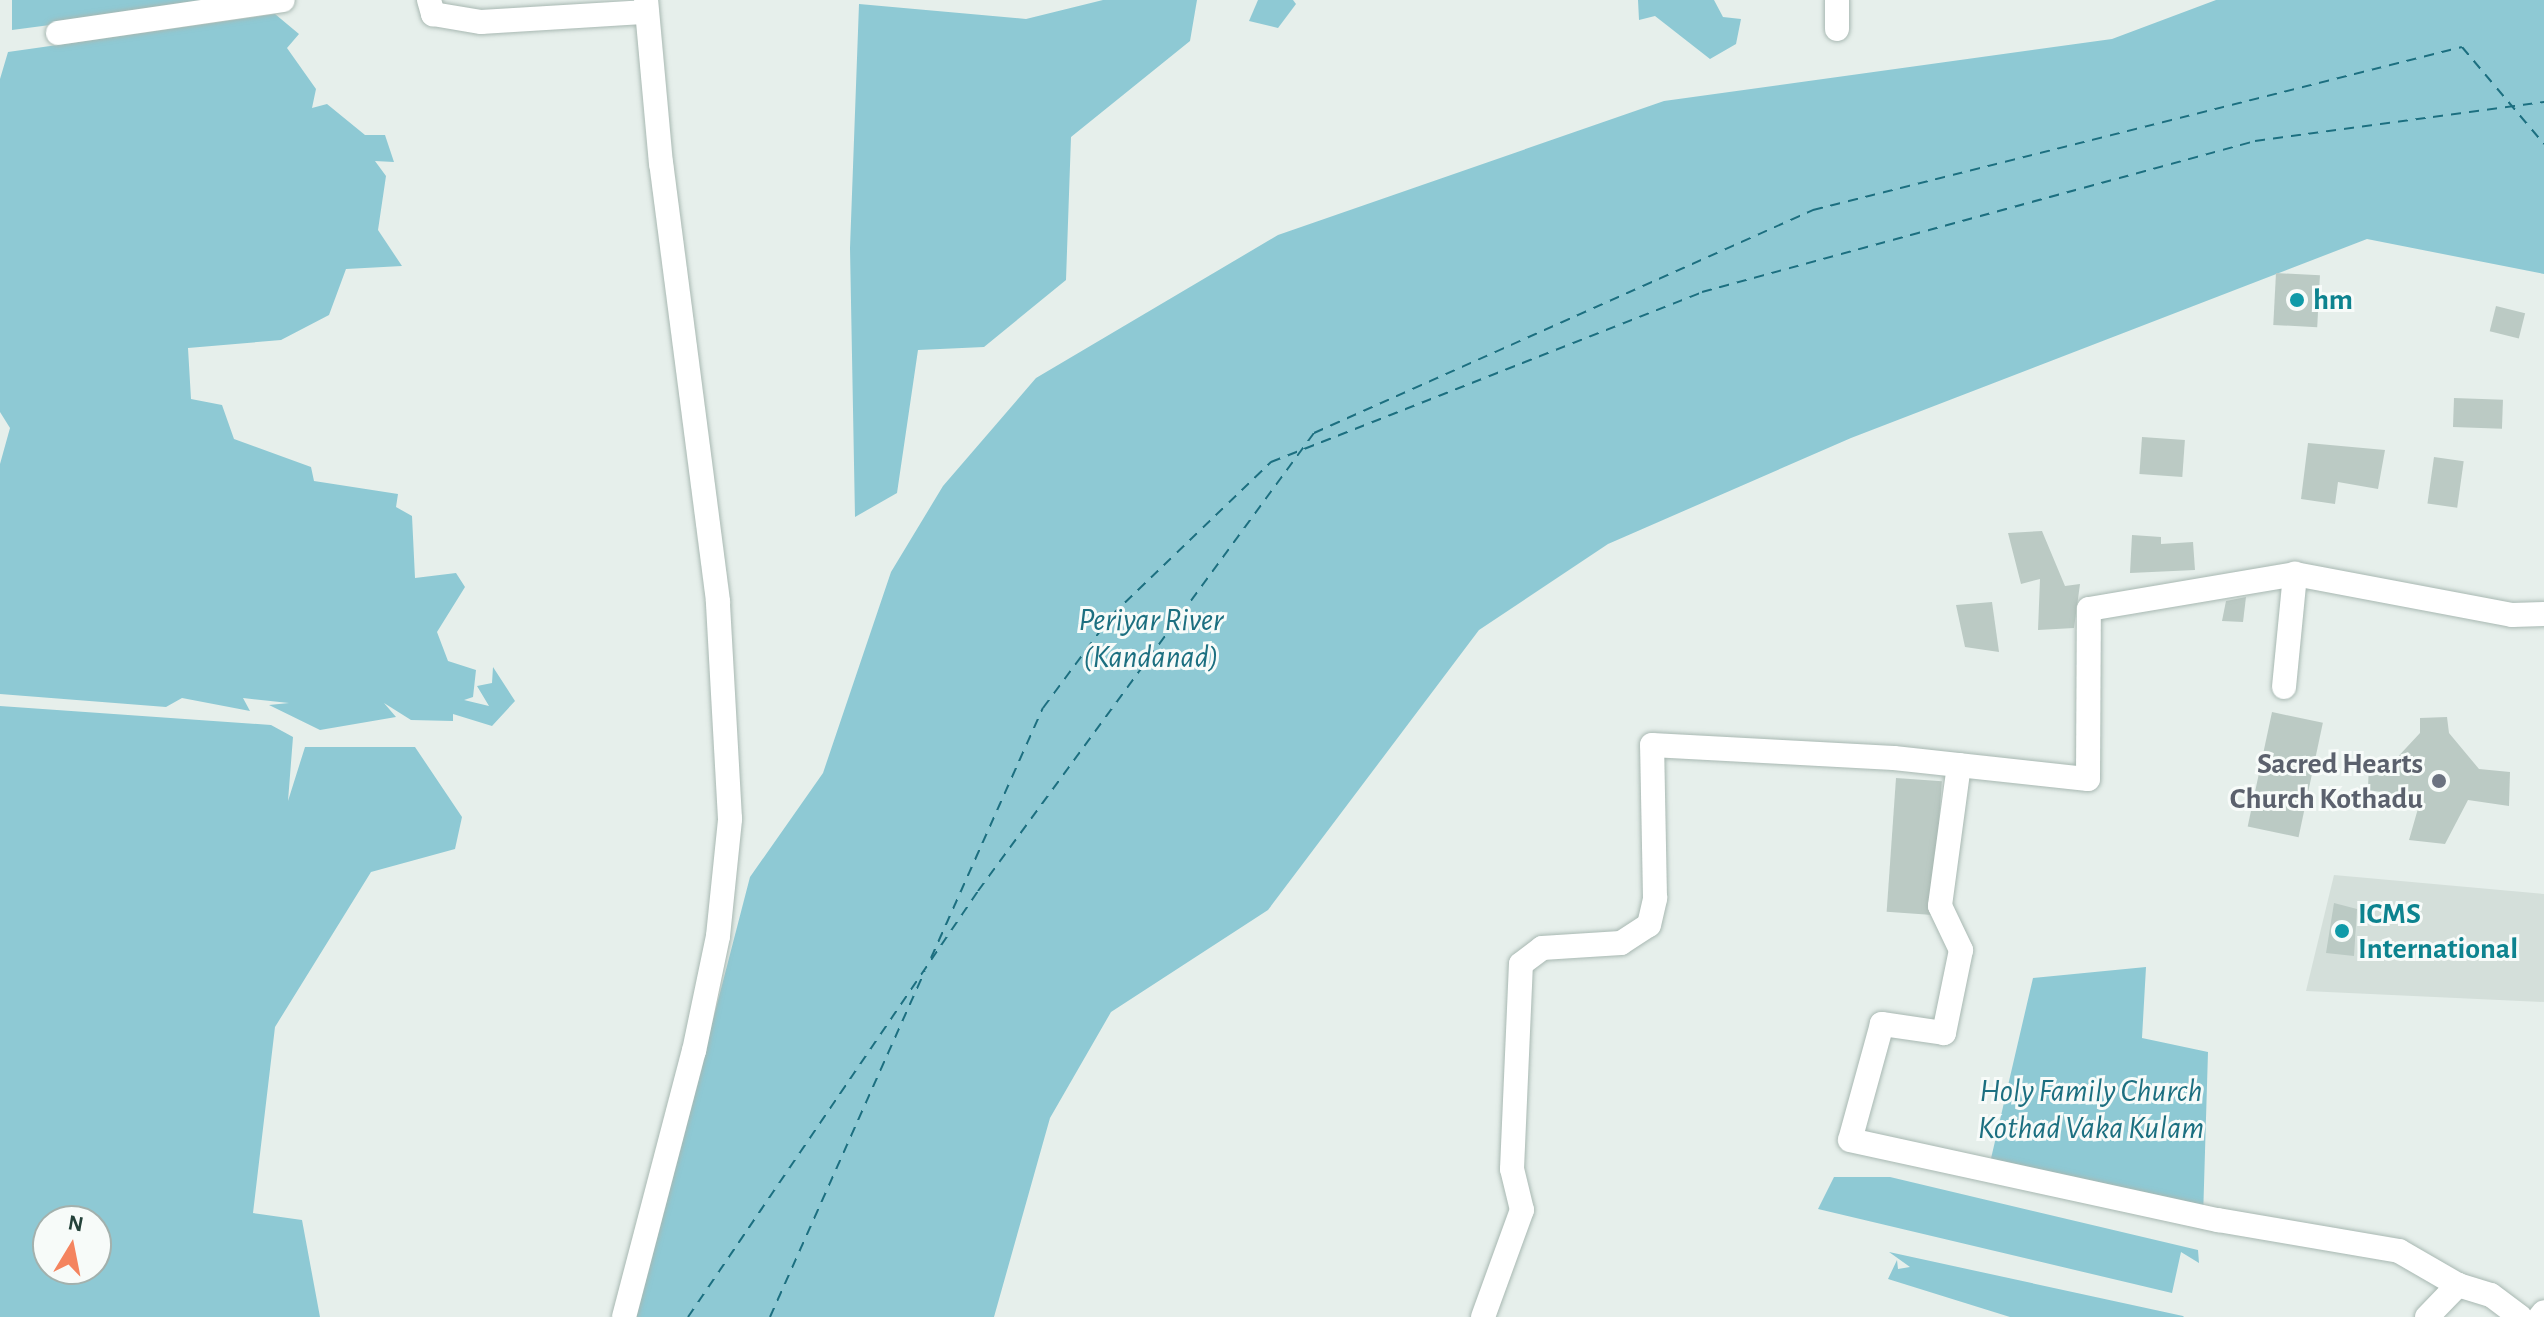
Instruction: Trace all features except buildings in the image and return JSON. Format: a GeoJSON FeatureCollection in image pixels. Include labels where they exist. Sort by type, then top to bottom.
{"type":"FeatureCollection","features":[{"type":"Feature","properties":{"kind":"street"},"geometry":{"type":"LineString","coordinates":[[58,33],[283,0]]}},
{"type":"Feature","properties":{"kind":"street"},"geometry":{"type":"LineString","coordinates":[[429,0],[433,14],[481,22],[644,6],[718,601],[730,819],[718,936],[694,1051],[624,1317]]}},
{"type":"Feature","properties":{"kind":"street"},"geometry":{"type":"LineString","coordinates":[[1837,0],[1837,29]]}},
{"type":"Feature","properties":{"kind":"street"},"geometry":{"type":"LineString","coordinates":[[1483,1317],[1522,1210],[1512,1169],[1521,964],[1542,948],[1621,943],[1649,925],[1655,898],[1652,745],[1959,765],[2088,779],[2089,609],[2295,574],[2512,615],[2544,614]]}},
{"type":"Feature","properties":{"kind":"street"},"geometry":{"type":"LineString","coordinates":[[2284,687],[2295,574]]}},
{"type":"Feature","properties":{"kind":"street"},"geometry":{"type":"LineString","coordinates":[[1959,765],[1940,906],[1961,950],[1944,1033],[1882,1024],[1850,1140],[2218,1220],[2399,1251],[2458,1285],[2491,1295],[2520,1317]]}},
{"type":"Feature","properties":{"kind":"street"},"geometry":{"type":"LineString","coordinates":[[2427,1317],[2458,1285]]}},
{"type":"Feature","properties":{"kind":"shaded area"},"geometry":{"type":"Polygon","coordinates":[[[2334,875],[2544,894],[2544,1002],[2306,991],[2334,875]]]}},
{"type":"Feature","properties":{"kind":"water"},"geometry":{"type":"Polygon","coordinates":[[[12,0],[240,0],[12,30],[12,0]]]}},
{"type":"Feature","properties":{"kind":"water"},"geometry":{"type":"Polygon","coordinates":[[[1103,0],[1197,0],[1190,41],[1071,137],[1066,280],[984,347],[918,350],[897,493],[855,517],[850,248],[859,4],[1026,19],[1103,0]]]}},
{"type":"Feature","properties":{"kind":"water"},"geometry":{"type":"Polygon","coordinates":[[[1258,0],[1293,0],[1296,4],[1278,28],[1249,21],[1258,0]]]}},
{"type":"Feature","properties":{"kind":"water"},"geometry":{"type":"Polygon","coordinates":[[[1638,0],[1714,0],[1723,17],[1741,19],[1736,44],[1710,59],[1655,16],[1639,20],[1638,0]]]}},
{"type":"Feature","properties":{"kind":"water","name":"Periyar River (Kandanad)"},"geometry":{"type":"Polygon","coordinates":[[[2216,0],[2544,0],[2544,274],[2367,239],[1851,438],[1608,544],[1479,630],[1268,910],[1111,1012],[1050,1118],[994,1317],[636,1317],[750,877],[823,773],[891,572],[943,486],[1036,378],[1278,235],[1664,101],[2112,39],[2216,0]]]}},
{"type":"Feature","properties":{"kind":"water"},"geometry":{"type":"Polygon","coordinates":[[[275,14],[299,34],[287,48],[316,89],[312,108],[327,104],[365,135],[385,135],[394,162],[375,161],[386,176],[378,230],[402,266],[346,269],[329,315],[281,340],[188,348],[191,399],[222,405],[234,439],[311,467],[314,481],[398,494],[396,507],[412,516],[415,578],[456,573],[465,587],[437,632],[448,661],[476,670],[473,697],[464,700],[489,706],[477,686],[492,683],[493,667],[515,701],[492,726],[453,714],[453,721],[411,720],[384,703],[396,717],[320,730],[269,705],[289,703],[243,698],[250,711],[182,698],[166,707],[0,694],[0,464],[10,428],[0,412],[0,79],[8,52],[275,14]]]}},
{"type":"Feature","properties":{"kind":"water"},"geometry":{"type":"Polygon","coordinates":[[[0,706],[271,725],[293,737],[288,801],[305,747],[415,747],[462,817],[455,849],[371,872],[275,1027],[253,1213],[302,1220],[320,1317],[0,1317],[0,706]]]}},
{"type":"Feature","properties":{"kind":"water","name":"Holy Family Church Kothad Vaka Kulam"},"geometry":{"type":"Polygon","coordinates":[[[2146,967],[2142,1038],[2208,1052],[2203,1218],[1986,1180],[2033,978],[2146,967]]]}},
{"type":"Feature","properties":{"kind":"water"},"geometry":{"type":"Polygon","coordinates":[[[1834,1177],[1890,1177],[2198,1250],[2199,1263],[2181,1252],[2172,1293],[1818,1209],[1834,1177]]]}},
{"type":"Feature","properties":{"kind":"water"},"geometry":{"type":"Polygon","coordinates":[[[1889,1252],[2184,1317],[2010,1317],[1888,1279],[1897,1260],[1898,1269],[1910,1267],[1889,1252]]]}},
{"type":"Feature","properties":{"kind":"ferry route"},"geometry":{"type":"LineString","coordinates":[[688,1317],[978,891],[1314,433],[1813,210],[2462,47],[2544,144]]}},
{"type":"Feature","properties":{"kind":"ferry route"},"geometry":{"type":"LineString","coordinates":[[931,958],[1043,708],[1112,615],[1271,462],[1702,292],[2255,141],[2544,102]]}},
{"type":"Feature","properties":{"kind":"ferry route"},"geometry":{"type":"LineString","coordinates":[[770,1317],[925,971]]}},
{"type":"Feature","properties":{"kind":"place","name":"hm"},"geometry":{"type":"Point","coordinates":[2297,300]}},
{"type":"Feature","properties":{"kind":"place","name":"Sacred Hearts Church Kothadu"},"geometry":{"type":"Point","coordinates":[2439,781]}},
{"type":"Feature","properties":{"kind":"place","name":"ICMS International"},"geometry":{"type":"Point","coordinates":[2342,931]}}]}
